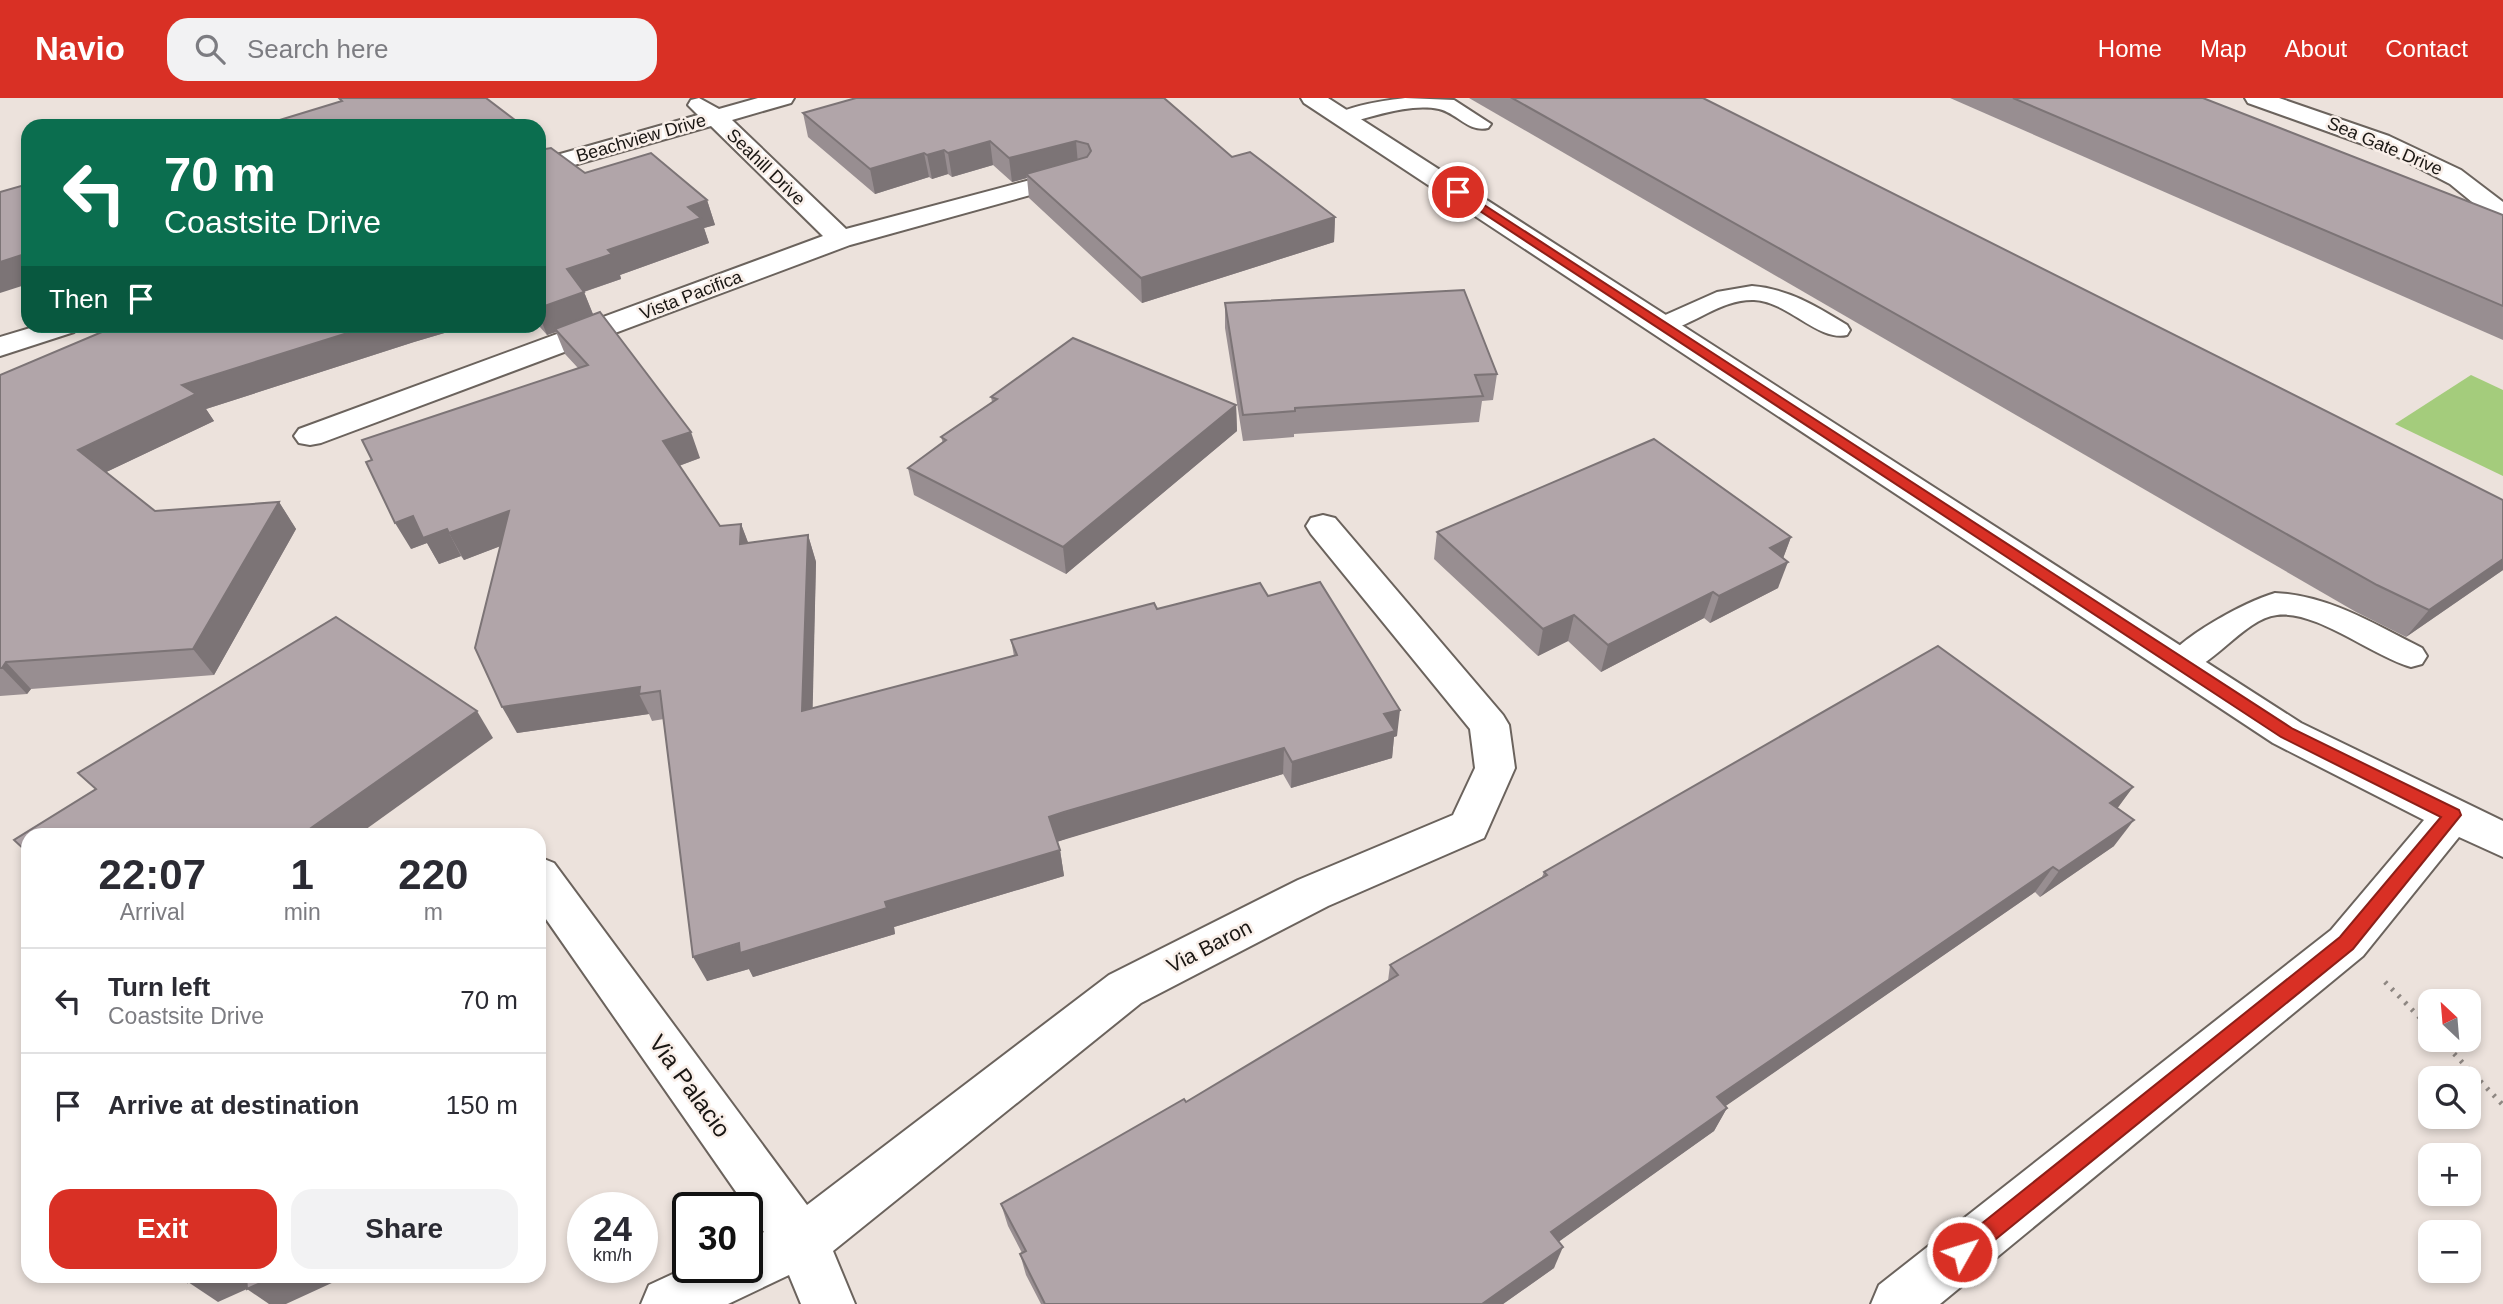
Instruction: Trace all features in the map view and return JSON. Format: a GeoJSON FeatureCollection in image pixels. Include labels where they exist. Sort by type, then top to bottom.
{"type":"FeatureCollection","features":[{"type":"Feature","properties":{"kind":"street","name":"Seahill Drive"},"geometry":{"type":"LineString","coordinates":[[688,98],[714,116],[841,239]]}},
{"type":"Feature","properties":{"kind":"street","name":"Beachview Drive"},"geometry":{"type":"LineString","coordinates":[[546,166],[783,98]]}},
{"type":"Feature","properties":{"kind":"street"},"geometry":{"type":"LineString","coordinates":[[1312,98],[2287,733],[2503,840]]}},
{"type":"Feature","properties":{"kind":"street","name":"Sea Gate Drive"},"geometry":{"type":"LineString","coordinates":[[2256,98],[2370,136],[2416,155],[2455,176],[2503,215]]}},
{"type":"Feature","properties":{"kind":"street","name":"Vista Pacifica"},"geometry":{"type":"LineString","coordinates":[[310,436],[841,239],[1079,174]]}},
{"type":"Feature","properties":{"kind":"street"},"geometry":{"type":"LineString","coordinates":[[0,347],[43,333]]}},
{"type":"Feature","properties":{"kind":"street","name":"Via Baron"},"geometry":{"type":"LineString","coordinates":[[668,1304],[802,1242],[1125,989],[1313,893],[1469,826],[1495,768],[1489,725],[1323,526]]}},
{"type":"Feature","properties":{"kind":"street"},"geometry":{"type":"LineString","coordinates":[[1898,1304],[2347,943],[2453,815]]}},
{"type":"Feature","properties":{"kind":"street","name":"Via Palacio"},"geometry":{"type":"LineString","coordinates":[[546,885],[802,1242],[828,1304]]}},
{"type":"Feature","properties":{"kind":"lane"},"geometry":{"type":"LineString","coordinates":[[1343,118],[1421,99],[1445,103],[1481,124]]}},
{"type":"Feature","properties":{"kind":"lane"},"geometry":{"type":"LineString","coordinates":[[1663,325],[1736,294],[1765,293],[1794,304],[1838,330]]}},
{"type":"Feature","properties":{"kind":"lane"},"geometry":{"type":"LineString","coordinates":[[2179,664],[2243,619],[2275,604],[2312,609],[2411,656]]}},
{"type":"Feature","properties":{"kind":"path"},"geometry":{"type":"LineString","coordinates":[[2347,943],[2418,1016]]}},
{"type":"Feature","properties":{"kind":"path"},"geometry":{"type":"LineString","coordinates":[[2452,1052],[2503,1105]]}},
{"type":"Feature","properties":{"kind":"green space"},"geometry":{"type":"Polygon","coordinates":[[[2471,375],[2503,390],[2503,476],[2395,424],[2471,375]]]}},
{"type":"Feature","properties":{"kind":"building"},"geometry":{"type":"Polygon","coordinates":[[[339,98],[486,98],[514,119],[283,119],[342,101],[339,98]]]}},
{"type":"Feature","properties":{"kind":"building"},"geometry":{"type":"Polygon","coordinates":[[[856,98],[1164,98],[1232,157],[1250,152],[1335,217],[1141,278],[1026,174],[1087,157],[1091,151],[1088,144],[1076,141],[1009,158],[990,141],[948,153],[944,150],[927,155],[924,153],[870,169],[803,113],[856,98]]]}},
{"type":"Feature","properties":{"kind":"building"},"geometry":{"type":"Polygon","coordinates":[[[1512,98],[1703,98],[2503,500],[2503,559],[2429,610],[2377,585],[1512,98]]]}},
{"type":"Feature","properties":{"kind":"building"},"geometry":{"type":"Polygon","coordinates":[[[2013,98],[2203,98],[2503,215],[2503,306],[2013,98]]]}},
{"type":"Feature","properties":{"kind":"building"},"geometry":{"type":"Polygon","coordinates":[[[551,148],[585,173],[651,153],[707,200],[688,207],[701,218],[608,250],[612,254],[567,269],[584,292],[546,306],[546,149],[551,148]]]}},
{"type":"Feature","properties":{"kind":"building"},"geometry":{"type":"Polygon","coordinates":[[[21,186],[21,255],[0,262],[0,192],[21,186]]]}},
{"type":"Feature","properties":{"kind":"building"},"geometry":{"type":"Polygon","coordinates":[[[1464,290],[1497,374],[1475,375],[1483,396],[1295,408],[1295,411],[1243,415],[1225,303],[1464,290]]]}},
{"type":"Feature","properties":{"kind":"building"},"geometry":{"type":"Polygon","coordinates":[[[600,312],[691,432],[663,441],[720,526],[741,524],[740,544],[808,535],[802,711],[1017,655],[1011,640],[1154,603],[1157,609],[1260,583],[1268,596],[1320,582],[1400,710],[1384,714],[1395,731],[1292,762],[1284,748],[1064,812],[1049,817],[1060,850],[885,902],[887,908],[740,953],[739,943],[693,957],[660,691],[639,694],[640,687],[502,707],[475,648],[509,511],[449,533],[447,529],[423,538],[413,516],[395,523],[366,462],[372,460],[362,440],[588,365],[555,329],[600,312]]]}},
{"type":"Feature","properties":{"kind":"building"},"geometry":{"type":"Polygon","coordinates":[[[99,333],[348,333],[182,385],[196,394],[78,450],[155,511],[279,502],[193,649],[6,662],[0,668],[0,375],[99,333]]]}},
{"type":"Feature","properties":{"kind":"building"},"geometry":{"type":"Polygon","coordinates":[[[1073,338],[1236,405],[1063,547],[908,468],[946,440],[941,437],[997,399],[991,397],[1073,338]]]}},
{"type":"Feature","properties":{"kind":"building"},"geometry":{"type":"Polygon","coordinates":[[[1654,439],[1791,537],[1770,548],[1788,562],[1719,596],[1713,592],[1608,645],[1574,615],[1543,629],[1437,532],[1654,439]]]}},
{"type":"Feature","properties":{"kind":"building"},"geometry":{"type":"Polygon","coordinates":[[[336,617],[477,711],[311,828],[33,828],[96,789],[78,773],[336,617]]]}},
{"type":"Feature","properties":{"kind":"building"},"geometry":{"type":"Polygon","coordinates":[[[1938,646],[2133,787],[2110,803],[2134,820],[2059,871],[2053,867],[1717,1097],[1727,1108],[1551,1232],[1563,1247],[1482,1304],[1045,1304],[1020,1254],[1026,1251],[1001,1204],[1184,1099],[1186,1102],[1398,975],[1390,965],[1547,875],[1544,872],[1938,646]]]}},
{"type":"Feature","properties":{"kind":"building"},"geometry":{"type":"Polygon","coordinates":[[[21,836],[21,846],[14,840],[21,836]]]}},
{"type":"Feature","properties":{"kind":"building"},"geometry":{"type":"Polygon","coordinates":[[[247,1283],[260,1283],[247,1289],[247,1283]]]}},
{"type":"Feature","properties":{"kind":"route"},"geometry":{"type":"LineString","coordinates":[[1458,192],[2287,733],[2453,815],[2347,943],[1962,1252]]}}]}
